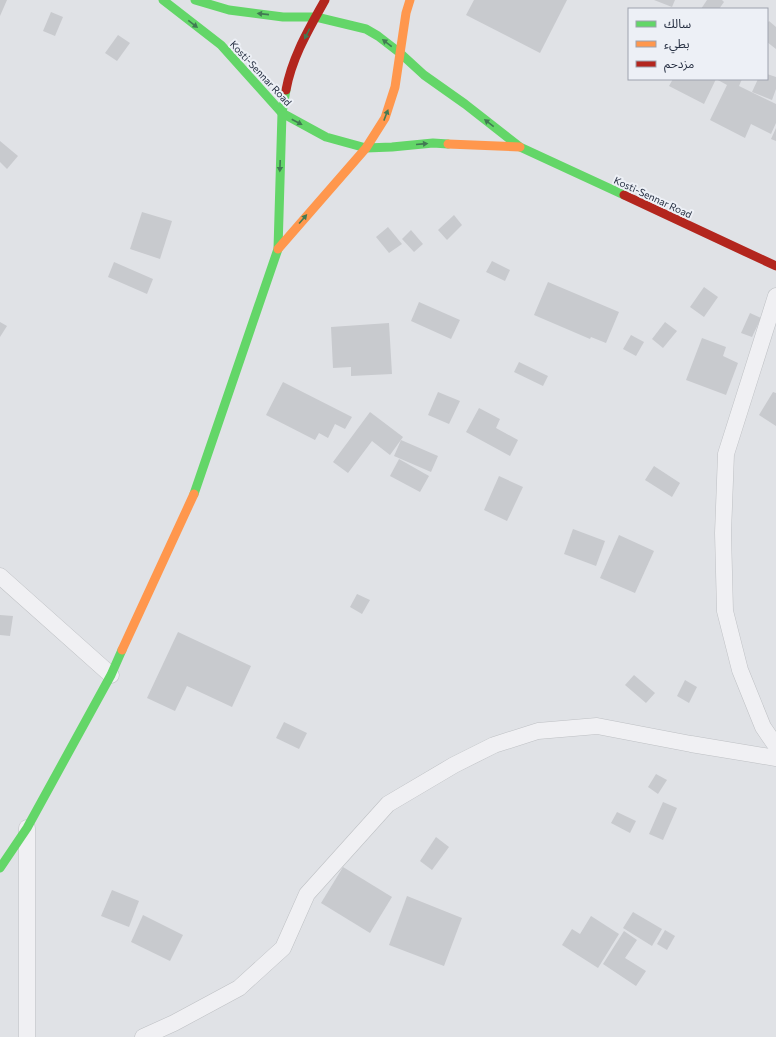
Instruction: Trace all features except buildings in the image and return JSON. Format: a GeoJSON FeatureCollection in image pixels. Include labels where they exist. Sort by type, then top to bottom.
{"type":"FeatureCollection","features":[{"type":"Feature","properties":{"kind":"main road","name":"Kosti-Sennar Road"},"geometry":{"type":"LineString","coordinates":[[163,0],[221,45],[282,113],[326,137],[366,148],[433,143],[520,147]]}},
{"type":"Feature","properties":{"kind":"main road","name":"Kosti-Sennar Road"},"geometry":{"type":"LineString","coordinates":[[195,0],[229,10],[283,17],[316,17],[366,29],[378,36],[400,53],[424,75],[465,104],[520,147],[776,266]]}},
{"type":"Feature","properties":{"kind":"main road"},"geometry":{"type":"LineString","coordinates":[[0,868],[27,828],[111,675],[192,499],[278,249],[282,113],[286,88],[300,46],[325,0]]}},
{"type":"Feature","properties":{"kind":"main road"},"geometry":{"type":"LineString","coordinates":[[278,249],[366,148],[385,118],[395,87],[406,13],[410,0]]}},
{"type":"Feature","properties":{"kind":"street"},"geometry":{"type":"LineString","coordinates":[[776,296],[726,454],[723,533],[725,611],[740,670],[763,727],[776,746]]}},
{"type":"Feature","properties":{"kind":"street"},"geometry":{"type":"LineString","coordinates":[[0,576],[111,675]]}},
{"type":"Feature","properties":{"kind":"street"},"geometry":{"type":"LineString","coordinates":[[143,1037],[174,1023],[239,988],[282,948],[307,894],[388,804],[494,745],[538,731],[597,726],[690,744],[776,758]]}},
{"type":"Feature","properties":{"kind":"street"},"geometry":{"type":"LineString","coordinates":[[27,828],[27,1037]]}},
{"type":"Feature","properties":{"kind":"traffic: fast"},"geometry":{"type":"LineString","coordinates":[[163,0],[221,45],[282,113],[326,137],[366,148],[433,143],[448,144]]}},
{"type":"Feature","properties":{"kind":"traffic: fast"},"geometry":{"type":"LineString","coordinates":[[195,0],[229,10],[283,17],[316,17],[366,29],[378,36],[400,53],[424,75],[465,104],[520,147],[624,195]]}},
{"type":"Feature","properties":{"kind":"traffic: fast"},"geometry":{"type":"LineString","coordinates":[[194,494],[278,249],[282,113],[286,90]]}},
{"type":"Feature","properties":{"kind":"traffic: fast"},"geometry":{"type":"LineString","coordinates":[[0,868],[27,828],[111,675],[122,650]]}},
{"type":"Feature","properties":{"kind":"traffic: slow"},"geometry":{"type":"LineString","coordinates":[[278,249],[366,148],[385,118],[395,87],[406,13],[410,0]]}},
{"type":"Feature","properties":{"kind":"traffic: slow"},"geometry":{"type":"LineString","coordinates":[[448,144],[520,147]]}},
{"type":"Feature","properties":{"kind":"traffic: slow"},"geometry":{"type":"LineString","coordinates":[[122,650],[194,494]]}},
{"type":"Feature","properties":{"kind":"traffic: jam"},"geometry":{"type":"LineString","coordinates":[[286,90],[292,66],[307,33],[325,0]]}},
{"type":"Feature","properties":{"kind":"traffic: jam"},"geometry":{"type":"LineString","coordinates":[[624,195],[776,266]]}}]}
